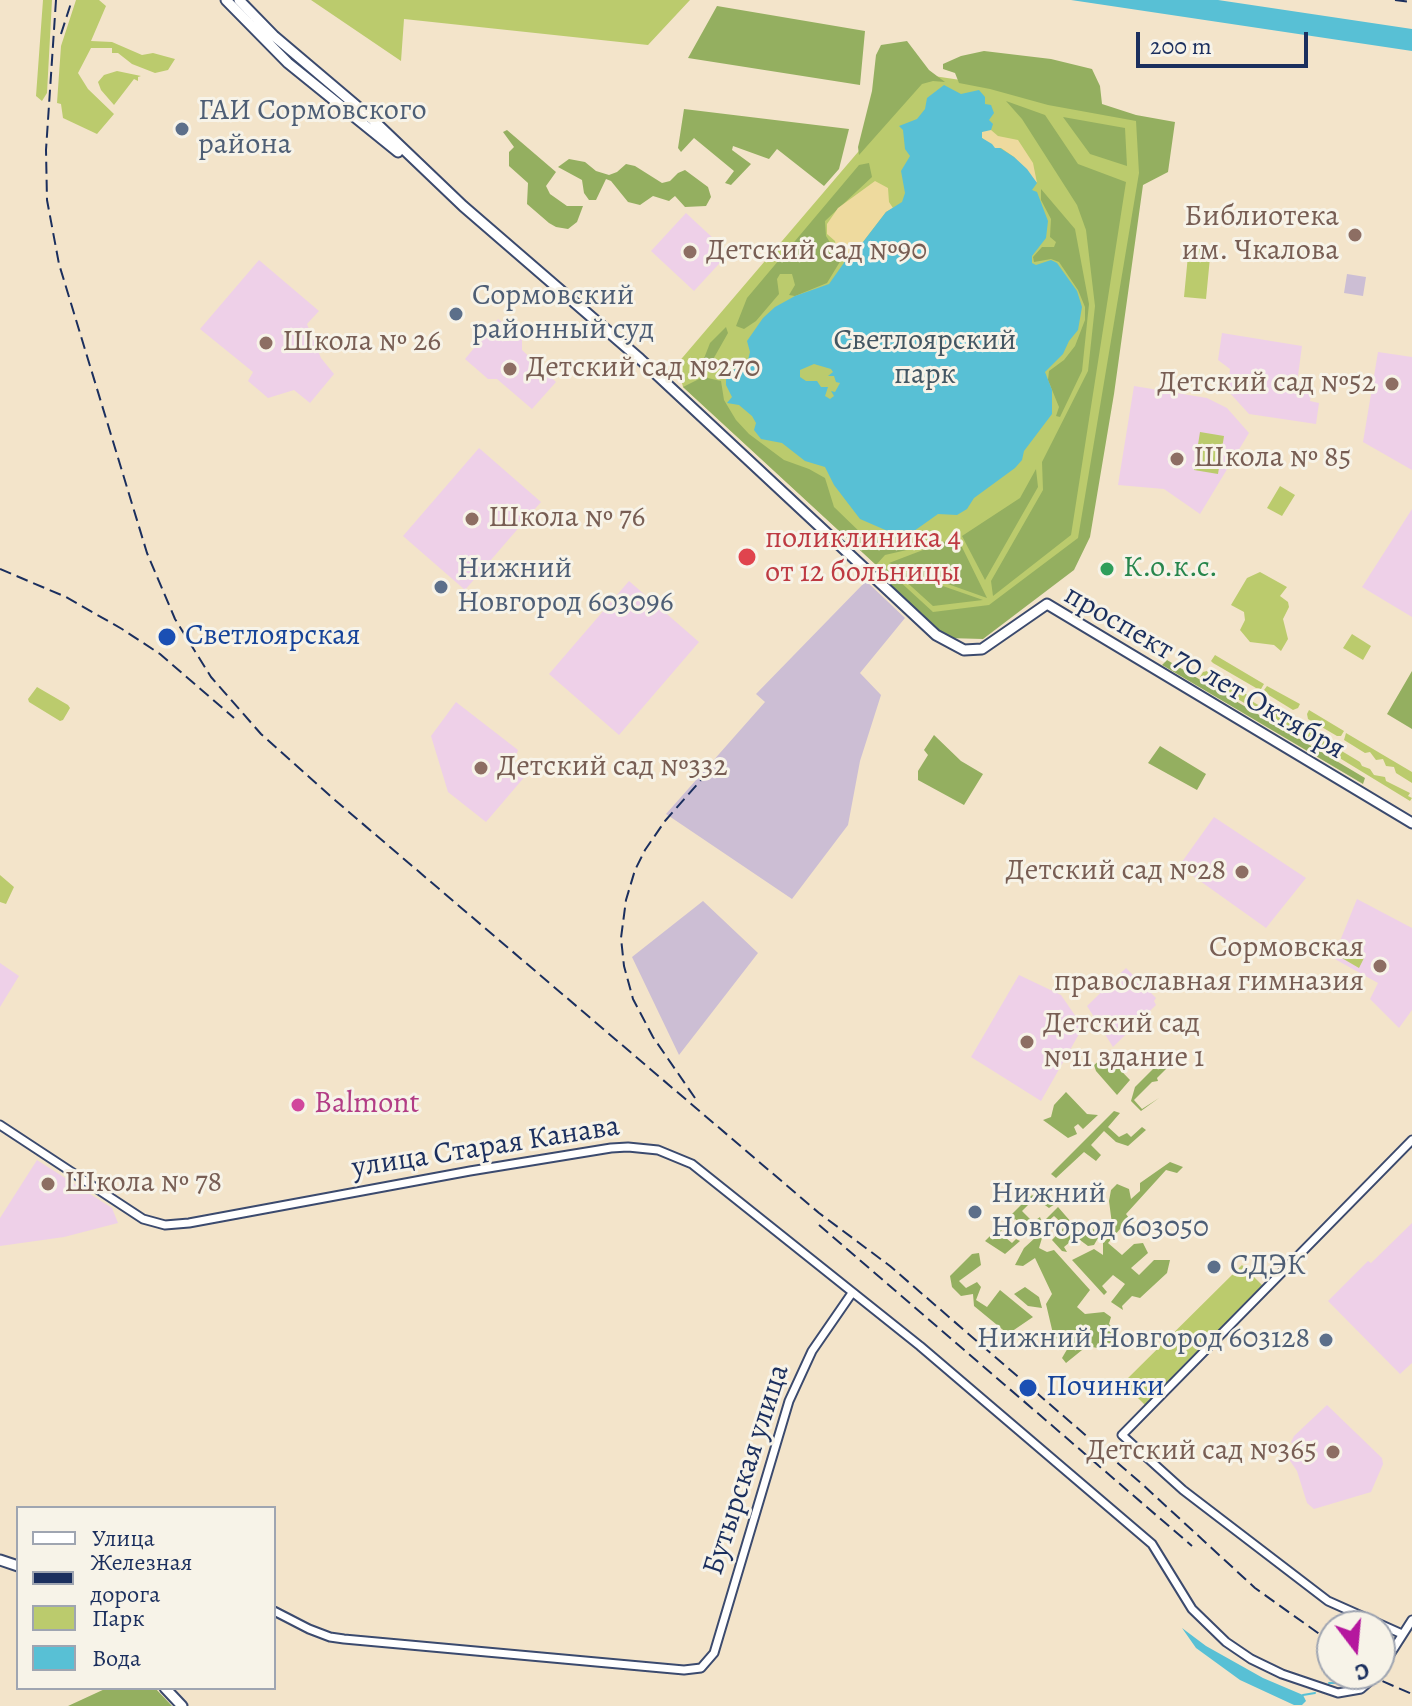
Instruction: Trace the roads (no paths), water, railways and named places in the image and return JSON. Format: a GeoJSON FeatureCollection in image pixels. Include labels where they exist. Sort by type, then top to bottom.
{"type":"FeatureCollection","features":[{"type":"Feature","properties":{"kind":"main road"},"geometry":{"type":"LineString","coordinates":[[226,0],[288,63],[368,123]]}},
{"type":"Feature","properties":{"kind":"main road"},"geometry":{"type":"LineString","coordinates":[[239,0],[368,123]]}},
{"type":"Feature","properties":{"kind":"main road","name":"проспект 70 лет Октября"},"geometry":{"type":"LineString","coordinates":[[368,123],[640,359],[936,635],[956,647],[974,651],[989,646],[1047,604],[1412,823]]}},
{"type":"Feature","properties":{"kind":"main road"},"geometry":{"type":"LineString","coordinates":[[167,1690],[182,1706]]}},
{"type":"Feature","properties":{"kind":"street","name":"улица Старая Канава"},"geometry":{"type":"LineString","coordinates":[[0,1125],[92,1187],[153,1223],[189,1223],[470,1171],[628,1147],[658,1150],[692,1164],[920,1346],[1152,1544],[1192,1609],[1226,1642],[1282,1674],[1316,1686]]}},
{"type":"Feature","properties":{"kind":"street"},"geometry":{"type":"LineString","coordinates":[[1402,1634],[1335,1605],[1316,1592],[1183,1490],[1122,1435],[1412,1140]]}},
{"type":"Feature","properties":{"kind":"street","name":"Бутырская улица"},"geometry":{"type":"LineString","coordinates":[[276,1612],[330,1637],[684,1670],[701,1668],[714,1653],[789,1401],[812,1351],[852,1293]]}},
{"type":"Feature","properties":{"kind":"street"},"geometry":{"type":"LineString","coordinates":[[1396,1644],[1412,1620]]}},
{"type":"Feature","properties":{"kind":"street","name":"улица Старая Канава"},"geometry":{"type":"LineString","coordinates":[[1329,1690],[1338,1693],[1355,1690]]}},
{"type":"Feature","properties":{"kind":"water"},"geometry":{"type":"Polygon","coordinates":[[[1071,0],[1218,0],[1412,29],[1412,51],[1071,0]]]}},
{"type":"Feature","properties":{"kind":"water"},"geometry":{"type":"Polygon","coordinates":[[[944,85],[961,94],[979,90],[985,97],[985,104],[991,105],[994,113],[989,120],[993,124],[991,130],[982,132],[982,138],[1014,157],[1027,169],[1037,183],[1032,190],[1037,192],[1048,221],[1046,238],[1032,256],[1032,263],[1036,265],[1051,260],[1057,263],[1077,291],[1082,307],[1078,330],[1063,354],[1045,372],[1052,390],[1052,414],[1024,451],[1022,460],[974,498],[967,509],[957,515],[938,514],[907,536],[860,519],[834,485],[825,467],[805,461],[782,443],[761,439],[754,430],[756,423],[752,416],[739,405],[727,403],[732,397],[726,379],[733,370],[747,364],[750,352],[747,341],[763,318],[795,296],[829,284],[886,212],[902,202],[905,193],[901,171],[910,156],[899,126],[917,119],[925,109],[927,98],[944,85]],[[814,364],[800,370],[800,377],[828,387],[825,396],[830,399],[834,396],[831,391],[835,392],[840,383],[834,376],[828,376],[833,372],[814,364]]]}},
{"type":"Feature","properties":{"kind":"water"},"geometry":{"type":"Polygon","coordinates":[[[1182,1628],[1206,1646],[1263,1678],[1303,1695],[1306,1701],[1302,1705],[1294,1705],[1240,1680],[1196,1648],[1182,1628]]]}},
{"type":"Feature","properties":{"kind":"waterway"},"geometry":{"type":"LineString","coordinates":[[1303,1695],[1315,1693]]}},
{"type":"Feature","properties":{"kind":"railway"},"geometry":{"type":"LineString","coordinates":[[56,0],[46,150],[47,200],[59,264],[147,553],[175,619],[211,677],[261,734],[336,801],[819,1213],[890,1266],[1142,1484],[1255,1588],[1316,1632]]}},
{"type":"Feature","properties":{"kind":"railway"},"geometry":{"type":"LineString","coordinates":[[61,34],[72,0]]}},
{"type":"Feature","properties":{"kind":"railway"},"geometry":{"type":"LineString","coordinates":[[1395,0],[1412,2]]}},
{"type":"Feature","properties":{"kind":"railway"},"geometry":{"type":"LineString","coordinates":[[0,569],[66,597],[122,629],[160,654],[234,718]]}},
{"type":"Feature","properties":{"kind":"railway"},"geometry":{"type":"LineString","coordinates":[[695,1098],[653,1037],[633,999],[624,966],[621,938],[626,900],[645,850],[665,821],[709,771]]}},
{"type":"Feature","properties":{"kind":"railway"},"geometry":{"type":"LineString","coordinates":[[819,1225],[1192,1546]]}},
{"type":"Feature","properties":{"kind":"railway"},"geometry":{"type":"LineString","coordinates":[[1396,1687],[1412,1694]]}},
{"type":"Feature","properties":{"kind":"place","name":"ГАИ Сормовского района"},"geometry":{"type":"Point","coordinates":[182,129]}},
{"type":"Feature","properties":{"kind":"place","name":"Библиотека им. Чкалова"},"geometry":{"type":"Point","coordinates":[1355,235]}},
{"type":"Feature","properties":{"kind":"place","name":"Детский сад №90"},"geometry":{"type":"Point","coordinates":[690,252]}},
{"type":"Feature","properties":{"kind":"place","name":"Сормовский районный суд"},"geometry":{"type":"Point","coordinates":[456,314]}},
{"type":"Feature","properties":{"kind":"place","name":"Школа № 26"},"geometry":{"type":"Point","coordinates":[266,343]}},
{"type":"Feature","properties":{"kind":"place","name":"Детский сад №270"},"geometry":{"type":"Point","coordinates":[510,369]}},
{"type":"Feature","properties":{"kind":"place","name":"Детский сад №52"},"geometry":{"type":"Point","coordinates":[1392,384]}},
{"type":"Feature","properties":{"kind":"place","name":"Школа № 85"},"geometry":{"type":"Point","coordinates":[1177,459]}},
{"type":"Feature","properties":{"kind":"place","name":"Школа № 76"},"geometry":{"type":"Point","coordinates":[472,519]}},
{"type":"Feature","properties":{"kind":"place","name":"поликлиника 4 от 12 больницы"},"geometry":{"type":"Point","coordinates":[747,557]}},
{"type":"Feature","properties":{"kind":"place","name":"К.о.к.с."},"geometry":{"type":"Point","coordinates":[1107,569]}},
{"type":"Feature","properties":{"kind":"place","name":"Нижний Новгород 603096"},"geometry":{"type":"Point","coordinates":[441,587]}},
{"type":"Feature","properties":{"kind":"place","name":"Светлоярская"},"geometry":{"type":"Point","coordinates":[167,637]}},
{"type":"Feature","properties":{"kind":"place","name":"Детский сад №332"},"geometry":{"type":"Point","coordinates":[481,768]}},
{"type":"Feature","properties":{"kind":"place","name":"Детский сад №28"},"geometry":{"type":"Point","coordinates":[1242,872]}},
{"type":"Feature","properties":{"kind":"place","name":"Сормовская православная гимназия"},"geometry":{"type":"Point","coordinates":[1380,966]}},
{"type":"Feature","properties":{"kind":"place","name":"Детский сад №11 здание 1"},"geometry":{"type":"Point","coordinates":[1027,1042]}},
{"type":"Feature","properties":{"kind":"place","name":"Balmont"},"geometry":{"type":"Point","coordinates":[298,1105]}},
{"type":"Feature","properties":{"kind":"place","name":"Школа № 78"},"geometry":{"type":"Point","coordinates":[48,1184]}},
{"type":"Feature","properties":{"kind":"place","name":"Нижний Новгород 603050"},"geometry":{"type":"Point","coordinates":[975,1212]}},
{"type":"Feature","properties":{"kind":"place","name":"СДЭК"},"geometry":{"type":"Point","coordinates":[1214,1267]}},
{"type":"Feature","properties":{"kind":"place","name":"Нижний Новгород 603128"},"geometry":{"type":"Point","coordinates":[1326,1340]}},
{"type":"Feature","properties":{"kind":"place","name":"Починки"},"geometry":{"type":"Point","coordinates":[1028,1388]}},
{"type":"Feature","properties":{"kind":"place","name":"Детский сад №365"},"geometry":{"type":"Point","coordinates":[1333,1452]}},
{"type":"Feature","properties":{"kind":"park label","name":"Светлоярский парк"},"geometry":{"type":"Point","coordinates":[925,359]}}]}
